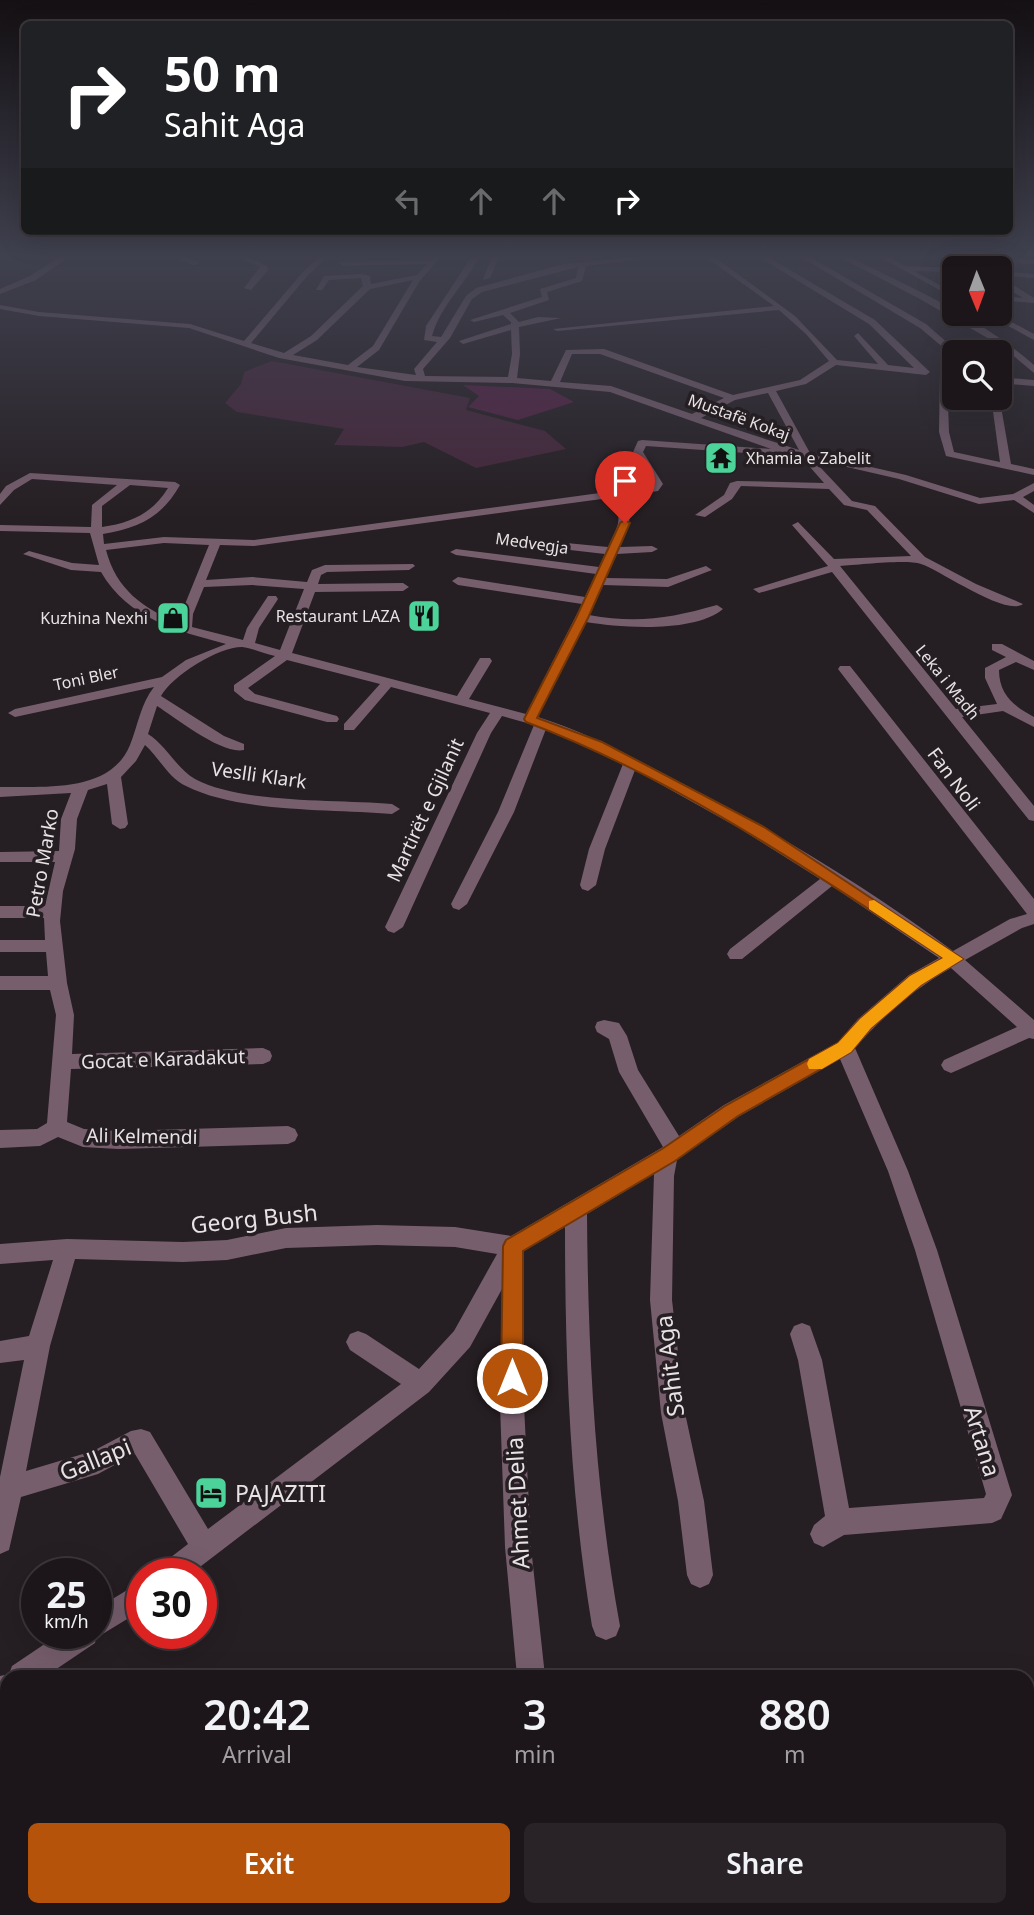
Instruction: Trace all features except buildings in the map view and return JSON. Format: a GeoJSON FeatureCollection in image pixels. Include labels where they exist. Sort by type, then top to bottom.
{"type":"FeatureCollection","features":[{"type":"Feature","properties":{"kind":"street"},"geometry":{"type":"LineString","coordinates":[[286,356],[307,342]]}},
{"type":"Feature","properties":{"kind":"street"},"geometry":{"type":"LineString","coordinates":[[350,368],[379,342]]}},
{"type":"Feature","properties":{"kind":"street"},"geometry":{"type":"LineString","coordinates":[[422,380],[418,369],[441,342]]}},
{"type":"Feature","properties":{"kind":"street"},"geometry":{"type":"LineString","coordinates":[[471,350],[486,342]]}},
{"type":"Feature","properties":{"kind":"street"},"geometry":{"type":"LineString","coordinates":[[512,380],[514,342]]}},
{"type":"Feature","properties":{"kind":"street"},"geometry":{"type":"LineString","coordinates":[[819,342],[834,362]]}},
{"type":"Feature","properties":{"kind":"street"},"geometry":{"type":"LineString","coordinates":[[864,342],[885,367]]}},
{"type":"Feature","properties":{"kind":"street"},"geometry":{"type":"LineString","coordinates":[[893,342],[922,371]]}},
{"type":"Feature","properties":{"kind":"street","name":"Mustafë Kokaj"},"geometry":{"type":"LineString","coordinates":[[246,343],[286,356],[422,380],[555,382],[622,392],[784,450],[902,477],[979,501],[1016,497],[1034,486]]}},
{"type":"Feature","properties":{"kind":"street"},"geometry":{"type":"LineString","coordinates":[[1012,345],[1034,346]]}},
{"type":"Feature","properties":{"kind":"street"},"geometry":{"type":"LineString","coordinates":[[1012,350],[1034,370]]}},
{"type":"Feature","properties":{"kind":"street"},"geometry":{"type":"LineString","coordinates":[[555,382],[569,352],[601,351],[732,398]]}},
{"type":"Feature","properties":{"kind":"street"},"geometry":{"type":"LineString","coordinates":[[693,418],[732,398],[803,383],[834,362],[942,373]]}},
{"type":"Feature","properties":{"kind":"street"},"geometry":{"type":"LineString","coordinates":[[1012,382],[1033,384]]}},
{"type":"Feature","properties":{"kind":"street"},"geometry":{"type":"LineString","coordinates":[[770,388],[815,467],[848,503],[871,508],[920,559],[972,587],[1017,604]]}},
{"type":"Feature","properties":{"kind":"street"},"geometry":{"type":"LineString","coordinates":[[946,410],[944,432],[950,454],[1034,472]]}},
{"type":"Feature","properties":{"kind":"street"},"geometry":{"type":"LineString","coordinates":[[998,410],[1006,466]]}},
{"type":"Feature","properties":{"kind":"street"},"geometry":{"type":"LineString","coordinates":[[100,548],[140,541],[254,543],[367,530],[454,514],[658,487],[638,452],[642,443],[756,452],[784,450]]}},
{"type":"Feature","properties":{"kind":"street"},"geometry":{"type":"LineString","coordinates":[[0,502],[10,488],[30,476],[172,484],[175,487],[140,523],[95,531],[0,528]]}},
{"type":"Feature","properties":{"kind":"street"},"geometry":{"type":"LineString","coordinates":[[130,481],[99,503],[95,531],[105,569],[120,593],[137,607],[186,628],[536,722],[597,744],[759,831],[956,959],[1031,1025],[951,1065]]}},
{"type":"Feature","properties":{"kind":"street"},"geometry":{"type":"LineString","coordinates":[[701,515],[728,497],[734,485],[831,486]]}},
{"type":"Feature","properties":{"kind":"street"},"geometry":{"type":"LineString","coordinates":[[459,904],[506,812],[536,722],[625,523],[624,511],[612,495]]}},
{"type":"Feature","properties":{"kind":"street"},"geometry":{"type":"LineString","coordinates":[[1016,497],[1034,510]]}},
{"type":"Feature","properties":{"kind":"street","name":"Leka i Madh"},"geometry":{"type":"LineString","coordinates":[[798,525],[1034,816]]}},
{"type":"Feature","properties":{"kind":"street"},"geometry":{"type":"LineString","coordinates":[[186,628],[187,614],[215,543]]}},
{"type":"Feature","properties":{"kind":"street","name":"Medvegja"},"geometry":{"type":"LineString","coordinates":[[536,543],[610,552],[652,549]]}},
{"type":"Feature","properties":{"kind":"street","name":"Medvegja"},"geometry":{"type":"LineString","coordinates":[[456,552],[600,576],[668,583],[706,570]]}},
{"type":"Feature","properties":{"kind":"street"},"geometry":{"type":"LineString","coordinates":[[29,554],[71,566],[105,569]]}},
{"type":"Feature","properties":{"kind":"street"},"geometry":{"type":"LineString","coordinates":[[759,589],[833,565],[920,559]]}},
{"type":"Feature","properties":{"kind":"street"},"geometry":{"type":"LineString","coordinates":[[332,719],[292,710],[242,693],[240,685],[285,655],[316,573],[326,569],[409,566]]}},
{"type":"Feature","properties":{"kind":"street"},"geometry":{"type":"LineString","coordinates":[[199,584],[252,581],[312,587],[403,587]]}},
{"type":"Feature","properties":{"kind":"street"},"geometry":{"type":"LineString","coordinates":[[458,582],[588,601]]}},
{"type":"Feature","properties":{"kind":"street"},"geometry":{"type":"LineString","coordinates":[[244,644],[272,599]]}},
{"type":"Feature","properties":{"kind":"street"},"geometry":{"type":"LineString","coordinates":[[582,618],[658,624],[682,621],[717,609]]}},
{"type":"Feature","properties":{"kind":"street","name":"Toni Bler"},"geometry":{"type":"LineString","coordinates":[[15,713],[165,680],[208,655],[244,644]]}},
{"type":"Feature","properties":{"kind":"street"},"geometry":{"type":"LineString","coordinates":[[997,647],[1034,666]]}},
{"type":"Feature","properties":{"kind":"street"},"geometry":{"type":"LineString","coordinates":[[1005,707],[992,678],[992,668],[1016,657]]}},
{"type":"Feature","properties":{"kind":"street"},"geometry":{"type":"LineString","coordinates":[[460,702],[485,661]]}},
{"type":"Feature","properties":{"kind":"street","name":"Fan Noli"},"geometry":{"type":"LineString","coordinates":[[845,669],[1034,911]]}},
{"type":"Feature","properties":{"kind":"street","name":"Toni Bler"},"geometry":{"type":"LineString","coordinates":[[0,792],[81,788],[113,776],[131,759],[153,697],[165,680]]}},
{"type":"Feature","properties":{"kind":"street"},"geometry":{"type":"LineString","coordinates":[[349,727],[387,684]]}},
{"type":"Feature","properties":{"kind":"street"},"geometry":{"type":"LineString","coordinates":[[153,697],[219,739],[239,747]]}},
{"type":"Feature","properties":{"kind":"street"},"geometry":{"type":"LineString","coordinates":[[950,714],[1005,707],[1034,723]]}},
{"type":"Feature","properties":{"kind":"street","name":"Martirët e Gjilanit"},"geometry":{"type":"LineString","coordinates":[[394,927],[484,733],[498,711]]}},
{"type":"Feature","properties":{"kind":"street","name":"Veslli Klark"},"geometry":{"type":"LineString","coordinates":[[141,736],[163,753],[174,771],[204,789],[287,800],[392,808]]}},
{"type":"Feature","properties":{"kind":"street"},"geometry":{"type":"LineString","coordinates":[[588,885],[597,849],[631,762]]}},
{"type":"Feature","properties":{"kind":"street"},"geometry":{"type":"LineString","coordinates":[[113,776],[120,824]]}},
{"type":"Feature","properties":{"kind":"street","name":"Petro Marko"},"geometry":{"type":"LineString","coordinates":[[57,1127],[65,1015],[53,946],[53,912],[65,856],[69,819],[81,788]]}},
{"type":"Feature","properties":{"kind":"street"},"geometry":{"type":"LineString","coordinates":[[0,857],[65,856]]}},
{"type":"Feature","properties":{"kind":"street"},"geometry":{"type":"LineString","coordinates":[[736,954],[832,878]]}},
{"type":"Feature","properties":{"kind":"street"},"geometry":{"type":"LineString","coordinates":[[0,912],[53,912]]}},
{"type":"Feature","properties":{"kind":"street"},"geometry":{"type":"LineString","coordinates":[[193,1558],[422,1384],[462,1339],[513,1246],[576,1212],[732,1111],[845,1047],[866,1024],[915,981],[1016,923],[1034,918]]}},
{"type":"Feature","properties":{"kind":"street","name":"Petro Marko"},"geometry":{"type":"LineString","coordinates":[[0,946],[53,946]]}},
{"type":"Feature","properties":{"kind":"street"},"geometry":{"type":"LineString","coordinates":[[0,983],[58,983]]}},
{"type":"Feature","properties":{"kind":"street"},"geometry":{"type":"LineString","coordinates":[[604,1027],[612,1028],[618,1036],[629,1072],[672,1152]]}},
{"type":"Feature","properties":{"kind":"street","name":"Artana"},"geometry":{"type":"LineString","coordinates":[[802,1334],[810,1360],[831,1528],[992,1510],[999,1495],[926,1250],[898,1171],[845,1047]]}},
{"type":"Feature","properties":{"kind":"street","name":"Gocat e Karadakut"},"geometry":{"type":"LineString","coordinates":[[63,1062],[263,1056]]}},
{"type":"Feature","properties":{"kind":"street"},"geometry":{"type":"LineString","coordinates":[[0,1139],[40,1137],[57,1127]]}},
{"type":"Feature","properties":{"kind":"street","name":"Ali Kelmendi"},"geometry":{"type":"LineString","coordinates":[[57,1127],[83,1138],[118,1140],[288,1135]]}},
{"type":"Feature","properties":{"kind":"street","name":"Sahit Aga"},"geometry":{"type":"LineString","coordinates":[[672,1152],[664,1176],[661,1300],[673,1413],[691,1501],[700,1575]]}},
{"type":"Feature","properties":{"kind":"street"},"geometry":{"type":"LineString","coordinates":[[576,1212],[577,1372],[581,1435],[606,1626]]}},
{"type":"Feature","properties":{"kind":"street","name":"Georg Bush"},"geometry":{"type":"LineString","coordinates":[[0,1254],[67,1249],[183,1252],[227,1250],[286,1238],[377,1235],[455,1237],[513,1246]]}},
{"type":"Feature","properties":{"kind":"street","name":"Ahmet Delia"},"geometry":{"type":"LineString","coordinates":[[513,1246],[512,1405],[518,1547],[530,1670]]}},
{"type":"Feature","properties":{"kind":"street"},"geometry":{"type":"LineString","coordinates":[[0,1541],[4,1490],[38,1346],[67,1249]]}},
{"type":"Feature","properties":{"kind":"street"},"geometry":{"type":"LineString","coordinates":[[358,1342],[422,1384]]}},
{"type":"Feature","properties":{"kind":"street"},"geometry":{"type":"LineString","coordinates":[[0,1352],[38,1346]]}},
{"type":"Feature","properties":{"kind":"street","name":"Gallapi"},"geometry":{"type":"LineString","coordinates":[[4,1490],[98,1462],[131,1443],[141,1441],[206,1549]]}},
{"type":"Feature","properties":{"kind":"street"},"geometry":{"type":"LineString","coordinates":[[31,1670],[62,1649]]}},
{"type":"Feature","properties":{"kind":"shaded area"},"geometry":{"type":"Polygon","coordinates":[[[272,361],[470,398],[466,410],[545,431],[566,449],[476,468],[424,442],[402,447],[334,445],[344,429],[237,412],[225,403],[241,384],[244,372],[272,361]]]}},
{"type":"Feature","properties":{"kind":"slow traffic"},"geometry":{"type":"LineString","coordinates":[[816,1064],[845,1047],[887,1004],[915,981],[956,959],[874,905]]}},
{"type":"Feature","properties":{"kind":"place","name":"Xhamia e Zabelit"},"geometry":{"type":"Point","coordinates":[721,458]}},
{"type":"Feature","properties":{"kind":"place","name":"Restaurant LAZA"},"geometry":{"type":"Point","coordinates":[424,616]}},
{"type":"Feature","properties":{"kind":"place","name":"Kuzhina Nexhi"},"geometry":{"type":"Point","coordinates":[173,618]}},
{"type":"Feature","properties":{"kind":"place","name":"PAJAZITI"},"geometry":{"type":"Point","coordinates":[211,1493]}},
{"type":"Feature","properties":{"kind":"route"},"geometry":{"type":"LineString","coordinates":[[512,1378],[513,1246],[576,1212],[668,1155],[732,1111],[845,1047],[887,1004],[915,981],[956,959],[759,831],[703,799],[597,744],[530,719],[582,618],[625,523]]}}]}
